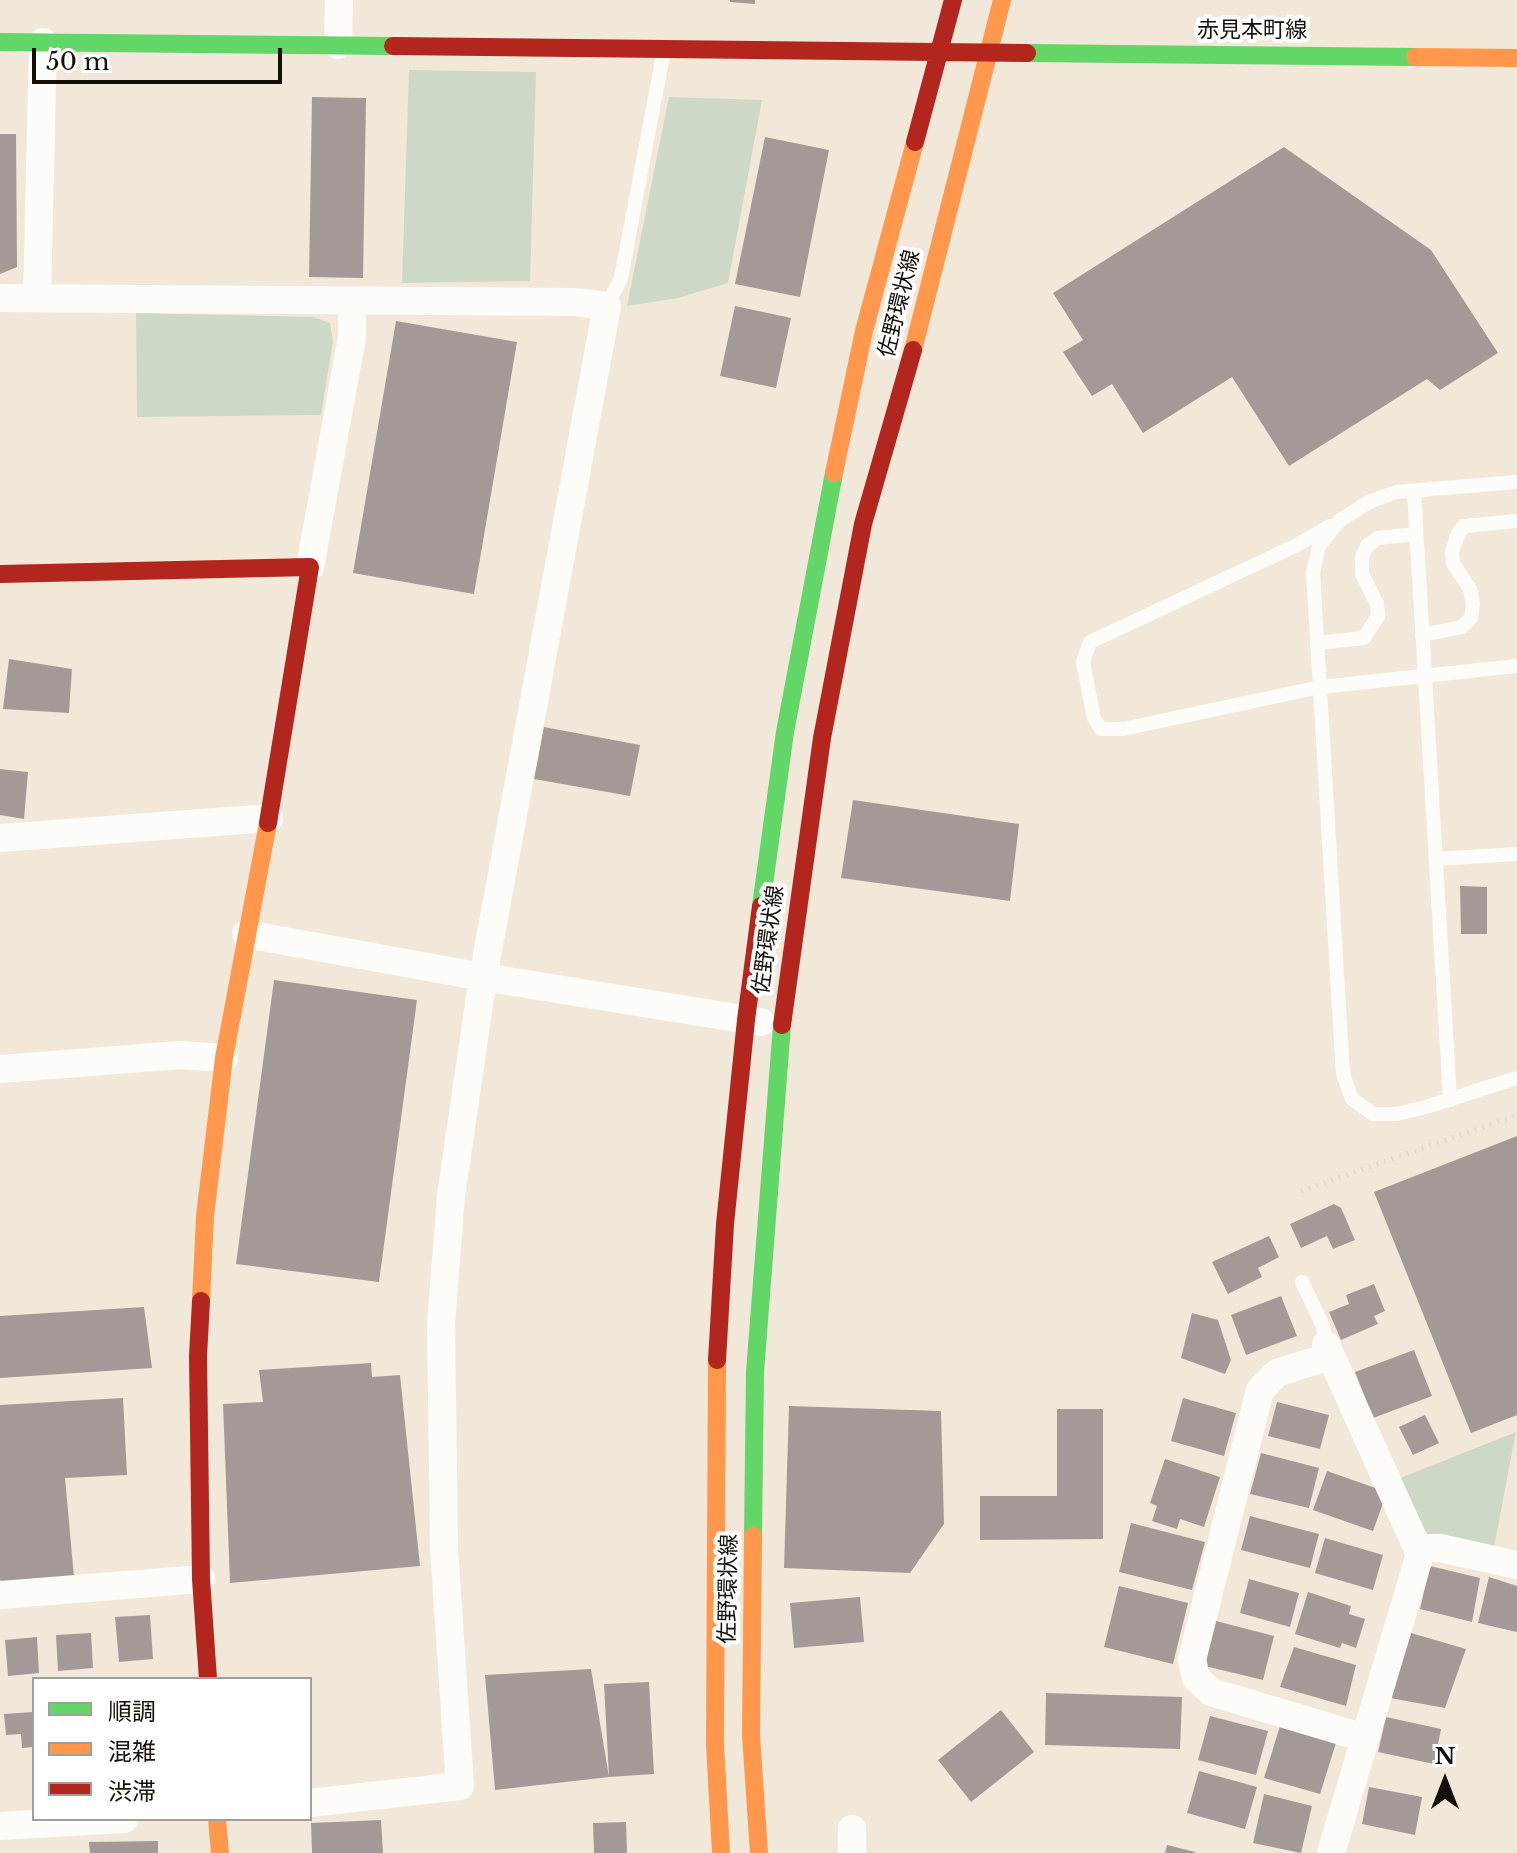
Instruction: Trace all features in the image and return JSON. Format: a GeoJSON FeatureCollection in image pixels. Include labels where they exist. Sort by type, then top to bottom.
{"type":"FeatureCollection","features":[{"type":"Feature","properties":{"kind":"main road"},"geometry":{"type":"LineString","coordinates":[[938,52],[953,0]]}},
{"type":"Feature","properties":{"kind":"main road"},"geometry":{"type":"LineString","coordinates":[[988,54],[1002,0]]}},
{"type":"Feature","properties":{"kind":"main road","name":"赤見本町線"},"geometry":{"type":"LineString","coordinates":[[0,42],[1517,58]]}},
{"type":"Feature","properties":{"kind":"main road","name":"佐野環状線"},"geometry":{"type":"LineString","coordinates":[[721,1853],[715,1744],[716,1371],[725,1224],[746,1020],[785,732],[823,524],[864,331],[938,52]]}},
{"type":"Feature","properties":{"kind":"main road","name":"佐野環状線"},"geometry":{"type":"LineString","coordinates":[[759,1853],[751,1735],[755,1372],[782,1025],[822,738],[863,524],[908,370],[988,54]]}},
{"type":"Feature","properties":{"kind":"main road"},"geometry":{"type":"LineString","coordinates":[[0,574],[310,567],[269,818],[224,1058],[205,1216],[198,1356],[201,1579],[208,1677]]}},
{"type":"Feature","properties":{"kind":"main road"},"geometry":{"type":"LineString","coordinates":[[217,1821],[220,1853]]}},
{"type":"Feature","properties":{"kind":"street"},"geometry":{"type":"LineString","coordinates":[[338,45],[339,0]]}},
{"type":"Feature","properties":{"kind":"street"},"geometry":{"type":"LineString","coordinates":[[37,298],[43,42]]}},
{"type":"Feature","properties":{"kind":"street"},"geometry":{"type":"LineString","coordinates":[[0,298],[575,302],[607,306],[483,977],[451,1196],[441,1323],[444,1548],[460,1786],[312,1803]]}},
{"type":"Feature","properties":{"kind":"street"},"geometry":{"type":"LineString","coordinates":[[310,567],[352,337],[352,301]]}},
{"type":"Feature","properties":{"kind":"street"},"geometry":{"type":"LineString","coordinates":[[0,838],[269,818]]}},
{"type":"Feature","properties":{"kind":"street"},"geometry":{"type":"LineString","coordinates":[[246,934],[483,977],[782,1025]]}},
{"type":"Feature","properties":{"kind":"street"},"geometry":{"type":"LineString","coordinates":[[0,1069],[180,1055],[224,1058]]}},
{"type":"Feature","properties":{"kind":"street"},"geometry":{"type":"LineString","coordinates":[[1331,1853],[1420,1554],[1328,1351],[1277,1373],[1260,1390],[1192,1659],[1196,1678],[1211,1692],[1365,1738]]}},
{"type":"Feature","properties":{"kind":"street"},"geometry":{"type":"LineString","coordinates":[[1417,1548],[1440,1548],[1517,1565]]}},
{"type":"Feature","properties":{"kind":"street"},"geometry":{"type":"LineString","coordinates":[[0,1595],[201,1579]]}},
{"type":"Feature","properties":{"kind":"street"},"geometry":{"type":"LineString","coordinates":[[0,1826],[89,1821]]}},
{"type":"Feature","properties":{"kind":"lane"},"geometry":{"type":"LineString","coordinates":[[607,306],[621,278],[664,49]]}},
{"type":"Feature","properties":{"kind":"lane"},"geometry":{"type":"LineString","coordinates":[[1517,482],[1396,492],[1369,502],[1295,546],[1090,642],[1083,662],[1094,718],[1101,729],[1123,729],[1320,687],[1517,666]]}},
{"type":"Feature","properties":{"kind":"lane"},"geometry":{"type":"LineString","coordinates":[[1414,491],[1450,1100]]}},
{"type":"Feature","properties":{"kind":"lane"},"geometry":{"type":"LineString","coordinates":[[1339,521],[1319,546],[1313,573],[1343,1074],[1352,1099],[1373,1114],[1397,1114],[1517,1078]]}},
{"type":"Feature","properties":{"kind":"lane"},"geometry":{"type":"LineString","coordinates":[[1422,635],[1462,627],[1471,618],[1473,604],[1470,589],[1453,563],[1452,552],[1464,526],[1517,521]]}},
{"type":"Feature","properties":{"kind":"lane"},"geometry":{"type":"LineString","coordinates":[[1317,643],[1364,638],[1378,616],[1377,604],[1362,574],[1362,557],[1367,546],[1378,538],[1416,534]]}},
{"type":"Feature","properties":{"kind":"lane"},"geometry":{"type":"LineString","coordinates":[[1436,859],[1517,854]]}},
{"type":"Feature","properties":{"kind":"lane"},"geometry":{"type":"LineString","coordinates":[[1302,1282],[1323,1326],[1328,1351]]}},
{"type":"Feature","properties":{"kind":"path"},"geometry":{"type":"LineString","coordinates":[[1301,1191],[1517,1115]]}},
{"type":"Feature","properties":{"kind":"green space"},"geometry":{"type":"Polygon","coordinates":[[[409,70],[536,72],[530,281],[402,283],[409,70]]]}},
{"type":"Feature","properties":{"kind":"green space"},"geometry":{"type":"Polygon","coordinates":[[[669,97],[762,100],[728,283],[678,298],[627,306],[669,97]]]}},
{"type":"Feature","properties":{"kind":"green space"},"geometry":{"type":"Polygon","coordinates":[[[136,313],[313,317],[330,323],[333,341],[321,415],[137,417],[136,313]]]}},
{"type":"Feature","properties":{"kind":"green space"},"geometry":{"type":"Polygon","coordinates":[[[1516,1432],[1493,1552],[1449,1543],[1427,1534],[1400,1478],[1516,1432]]]}},
{"type":"Feature","properties":{"kind":"building"},"geometry":{"type":"Polygon","coordinates":[[[755,0],[755,4],[730,2],[755,0]]]}},
{"type":"Feature","properties":{"kind":"building"},"geometry":{"type":"Polygon","coordinates":[[[312,97],[366,98],[363,278],[309,277],[312,97]]]}},
{"type":"Feature","properties":{"kind":"building"},"geometry":{"type":"Polygon","coordinates":[[[0,134],[16,134],[17,267],[0,274],[0,134]]]}},
{"type":"Feature","properties":{"kind":"building"},"geometry":{"type":"Polygon","coordinates":[[[765,137],[829,150],[800,297],[735,284],[765,137]]]}},
{"type":"Feature","properties":{"kind":"building"},"geometry":{"type":"Polygon","coordinates":[[[1284,147],[1431,250],[1498,353],[1440,390],[1427,379],[1289,466],[1232,377],[1143,433],[1112,384],[1092,396],[1063,352],[1083,340],[1053,293],[1284,147]]]}},
{"type":"Feature","properties":{"kind":"building"},"geometry":{"type":"Polygon","coordinates":[[[735,306],[791,318],[776,388],[720,376],[735,306]]]}},
{"type":"Feature","properties":{"kind":"building"},"geometry":{"type":"Polygon","coordinates":[[[396,321],[517,342],[474,594],[353,573],[396,321]]]}},
{"type":"Feature","properties":{"kind":"building"},"geometry":{"type":"Polygon","coordinates":[[[9,659],[72,669],[69,713],[3,709],[9,659]]]}},
{"type":"Feature","properties":{"kind":"building"},"geometry":{"type":"Polygon","coordinates":[[[544,727],[640,745],[630,796],[534,779],[544,727]]]}},
{"type":"Feature","properties":{"kind":"building"},"geometry":{"type":"Polygon","coordinates":[[[0,769],[28,772],[24,819],[0,815],[0,769]]]}},
{"type":"Feature","properties":{"kind":"building"},"geometry":{"type":"Polygon","coordinates":[[[853,800],[1019,824],[1010,901],[841,878],[853,800]]]}},
{"type":"Feature","properties":{"kind":"building"},"geometry":{"type":"Polygon","coordinates":[[[1460,886],[1487,887],[1487,934],[1461,934],[1460,886]]]}},
{"type":"Feature","properties":{"kind":"building"},"geometry":{"type":"Polygon","coordinates":[[[274,980],[417,1000],[379,1282],[236,1264],[274,980]]]}},
{"type":"Feature","properties":{"kind":"building"},"geometry":{"type":"Polygon","coordinates":[[[1517,1136],[1517,1415],[1471,1433],[1374,1192],[1517,1136]]]}},
{"type":"Feature","properties":{"kind":"building"},"geometry":{"type":"Polygon","coordinates":[[[1334,1204],[1341,1208],[1355,1240],[1333,1249],[1327,1236],[1301,1248],[1290,1224],[1334,1204]]]}},
{"type":"Feature","properties":{"kind":"building"},"geometry":{"type":"Polygon","coordinates":[[[1269,1236],[1279,1257],[1258,1268],[1262,1277],[1228,1294],[1212,1262],[1269,1236]]]}},
{"type":"Feature","properties":{"kind":"building"},"geometry":{"type":"Polygon","coordinates":[[[1374,1284],[1385,1311],[1374,1316],[1378,1324],[1341,1340],[1329,1312],[1349,1304],[1346,1295],[1374,1284]]]}},
{"type":"Feature","properties":{"kind":"building"},"geometry":{"type":"Polygon","coordinates":[[[1281,1296],[1297,1336],[1246,1355],[1231,1315],[1281,1296]]]}},
{"type":"Feature","properties":{"kind":"building"},"geometry":{"type":"Polygon","coordinates":[[[144,1307],[152,1368],[0,1378],[0,1316],[144,1307]]]}},
{"type":"Feature","properties":{"kind":"building"},"geometry":{"type":"Polygon","coordinates":[[[1192,1313],[1218,1320],[1231,1360],[1225,1374],[1181,1358],[1192,1313]]]}},
{"type":"Feature","properties":{"kind":"building"},"geometry":{"type":"Polygon","coordinates":[[[1414,1350],[1432,1396],[1373,1418],[1355,1372],[1414,1350]]]}},
{"type":"Feature","properties":{"kind":"building"},"geometry":{"type":"Polygon","coordinates":[[[371,1363],[372,1377],[400,1375],[420,1566],[230,1583],[223,1404],[263,1402],[259,1370],[371,1363]]]}},
{"type":"Feature","properties":{"kind":"building"},"geometry":{"type":"Polygon","coordinates":[[[123,1398],[127,1475],[65,1478],[74,1577],[3,1583],[0,1580],[0,1405],[123,1398]]]}},
{"type":"Feature","properties":{"kind":"building"},"geometry":{"type":"Polygon","coordinates":[[[1183,1398],[1236,1413],[1224,1456],[1171,1441],[1183,1398]]]}},
{"type":"Feature","properties":{"kind":"building"},"geometry":{"type":"Polygon","coordinates":[[[1277,1402],[1329,1415],[1320,1449],[1268,1436],[1277,1402]]]}},
{"type":"Feature","properties":{"kind":"building"},"geometry":{"type":"Polygon","coordinates":[[[789,1406],[941,1411],[944,1524],[910,1573],[784,1568],[789,1406]]]}},
{"type":"Feature","properties":{"kind":"building"},"geometry":{"type":"Polygon","coordinates":[[[1057,1409],[1103,1409],[1103,1539],[980,1540],[980,1496],[1057,1496],[1057,1409]]]}},
{"type":"Feature","properties":{"kind":"building"},"geometry":{"type":"Polygon","coordinates":[[[1425,1415],[1439,1443],[1413,1455],[1399,1427],[1425,1415]]]}},
{"type":"Feature","properties":{"kind":"building"},"geometry":{"type":"Polygon","coordinates":[[[1261,1453],[1319,1468],[1309,1508],[1250,1494],[1261,1453]]]}},
{"type":"Feature","properties":{"kind":"building"},"geometry":{"type":"Polygon","coordinates":[[[1165,1459],[1220,1477],[1204,1527],[1180,1519],[1177,1529],[1152,1521],[1157,1506],[1150,1503],[1165,1459]]]}},
{"type":"Feature","properties":{"kind":"building"},"geometry":{"type":"Polygon","coordinates":[[[1327,1471],[1387,1492],[1373,1531],[1313,1510],[1327,1471]]]}},
{"type":"Feature","properties":{"kind":"building"},"geometry":{"type":"Polygon","coordinates":[[[1250,1516],[1319,1534],[1310,1568],[1241,1550],[1250,1516]]]}},
{"type":"Feature","properties":{"kind":"building"},"geometry":{"type":"Polygon","coordinates":[[[1131,1523],[1205,1542],[1192,1590],[1119,1572],[1131,1523]]]}},
{"type":"Feature","properties":{"kind":"building"},"geometry":{"type":"Polygon","coordinates":[[[1325,1538],[1383,1555],[1373,1590],[1315,1573],[1325,1538]]]}},
{"type":"Feature","properties":{"kind":"building"},"geometry":{"type":"Polygon","coordinates":[[[1430,1566],[1480,1578],[1472,1622],[1420,1609],[1430,1566]]]}},
{"type":"Feature","properties":{"kind":"building"},"geometry":{"type":"Polygon","coordinates":[[[1489,1577],[1517,1586],[1517,1632],[1478,1623],[1489,1577]]]}},
{"type":"Feature","properties":{"kind":"building"},"geometry":{"type":"Polygon","coordinates":[[[1249,1579],[1299,1593],[1290,1627],[1240,1613],[1249,1579]]]}},
{"type":"Feature","properties":{"kind":"building"},"geometry":{"type":"Polygon","coordinates":[[[1119,1586],[1188,1603],[1173,1664],[1104,1647],[1119,1586]]]}},
{"type":"Feature","properties":{"kind":"building"},"geometry":{"type":"Polygon","coordinates":[[[1308,1592],[1351,1606],[1349,1614],[1365,1619],[1356,1648],[1342,1643],[1340,1648],[1295,1634],[1308,1592]]]}},
{"type":"Feature","properties":{"kind":"building"},"geometry":{"type":"Polygon","coordinates":[[[860,1597],[864,1642],[794,1648],[790,1603],[860,1597]]]}},
{"type":"Feature","properties":{"kind":"building"},"geometry":{"type":"Polygon","coordinates":[[[150,1615],[153,1659],[119,1662],[115,1617],[150,1615]]]}},
{"type":"Feature","properties":{"kind":"building"},"geometry":{"type":"Polygon","coordinates":[[[1216,1621],[1274,1636],[1263,1680],[1205,1666],[1216,1621]]]}},
{"type":"Feature","properties":{"kind":"building"},"geometry":{"type":"Polygon","coordinates":[[[91,1633],[93,1668],[58,1671],[56,1635],[91,1633]]]}},
{"type":"Feature","properties":{"kind":"building"},"geometry":{"type":"Polygon","coordinates":[[[1411,1633],[1466,1649],[1445,1708],[1390,1698],[1411,1633]]]}},
{"type":"Feature","properties":{"kind":"building"},"geometry":{"type":"Polygon","coordinates":[[[37,1637],[39,1673],[8,1676],[5,1640],[37,1637]]]}},
{"type":"Feature","properties":{"kind":"building"},"geometry":{"type":"Polygon","coordinates":[[[1294,1647],[1356,1665],[1346,1706],[1280,1687],[1294,1647]]]}},
{"type":"Feature","properties":{"kind":"building"},"geometry":{"type":"Polygon","coordinates":[[[591,1669],[609,1777],[495,1790],[485,1675],[591,1669]]]}},
{"type":"Feature","properties":{"kind":"building"},"geometry":{"type":"Polygon","coordinates":[[[649,1682],[654,1774],[609,1777],[604,1684],[649,1682]]]}},
{"type":"Feature","properties":{"kind":"building"},"geometry":{"type":"Polygon","coordinates":[[[1046,1693],[1182,1697],[1180,1749],[1045,1745],[1046,1693]]]}},
{"type":"Feature","properties":{"kind":"building"},"geometry":{"type":"Polygon","coordinates":[[[1001,1710],[1034,1752],[971,1802],[938,1760],[1001,1710]]]}},
{"type":"Feature","properties":{"kind":"building"},"geometry":{"type":"Polygon","coordinates":[[[32,1712],[32,1747],[22,1748],[21,1734],[6,1735],[4,1714],[32,1712]]]}},
{"type":"Feature","properties":{"kind":"building"},"geometry":{"type":"Polygon","coordinates":[[[1210,1716],[1268,1731],[1256,1775],[1198,1760],[1210,1716]]]}},
{"type":"Feature","properties":{"kind":"building"},"geometry":{"type":"Polygon","coordinates":[[[1386,1717],[1441,1729],[1434,1764],[1378,1752],[1386,1717]]]}},
{"type":"Feature","properties":{"kind":"building"},"geometry":{"type":"Polygon","coordinates":[[[1280,1726],[1336,1743],[1320,1794],[1264,1778],[1280,1726]]]}},
{"type":"Feature","properties":{"kind":"building"},"geometry":{"type":"Polygon","coordinates":[[[1199,1771],[1257,1787],[1245,1829],[1187,1813],[1199,1771]]]}},
{"type":"Feature","properties":{"kind":"building"},"geometry":{"type":"Polygon","coordinates":[[[1369,1787],[1422,1797],[1415,1835],[1362,1824],[1369,1787]]]}},
{"type":"Feature","properties":{"kind":"building"},"geometry":{"type":"Polygon","coordinates":[[[1264,1794],[1312,1806],[1301,1853],[1253,1843],[1264,1794]]]}},
{"type":"Feature","properties":{"kind":"building"},"geometry":{"type":"Polygon","coordinates":[[[381,1820],[383,1853],[312,1853],[311,1823],[381,1820]]]}},
{"type":"Feature","properties":{"kind":"building"},"geometry":{"type":"Polygon","coordinates":[[[626,1822],[627,1853],[594,1853],[593,1823],[626,1822]]]}},
{"type":"Feature","properties":{"kind":"building"},"geometry":{"type":"Polygon","coordinates":[[[158,1841],[158,1853],[90,1853],[89,1842],[158,1841]]]}},
{"type":"Feature","properties":{"kind":"building"},"geometry":{"type":"Polygon","coordinates":[[[1167,1845],[1195,1852],[1195,1853],[1165,1853],[1167,1845]]]}},
{"type":"Feature","properties":{"kind":"traffic: fast"},"geometry":{"type":"LineString","coordinates":[[0,42],[393,46]]}},
{"type":"Feature","properties":{"kind":"traffic: fast"},"geometry":{"type":"LineString","coordinates":[[1027,53],[1415,57]]}},
{"type":"Feature","properties":{"kind":"traffic: fast"},"geometry":{"type":"LineString","coordinates":[[761,906],[785,732],[834,473]]}},
{"type":"Feature","properties":{"kind":"traffic: fast"},"geometry":{"type":"LineString","coordinates":[[753,1536],[755,1372],[782,1025]]}},
{"type":"Feature","properties":{"kind":"traffic: slow"},"geometry":{"type":"LineString","coordinates":[[913,350],[1002,0]]}},
{"type":"Feature","properties":{"kind":"traffic: slow"},"geometry":{"type":"LineString","coordinates":[[1415,57],[1517,58]]}},
{"type":"Feature","properties":{"kind":"traffic: slow"},"geometry":{"type":"LineString","coordinates":[[834,473],[864,331],[915,142]]}},
{"type":"Feature","properties":{"kind":"traffic: slow"},"geometry":{"type":"LineString","coordinates":[[201,1301],[205,1216],[224,1058],[268,823]]}},
{"type":"Feature","properties":{"kind":"traffic: slow"},"geometry":{"type":"LineString","coordinates":[[717,1360],[715,1744],[721,1853]]}},
{"type":"Feature","properties":{"kind":"traffic: slow"},"geometry":{"type":"LineString","coordinates":[[753,1536],[751,1735],[759,1853]]}},
{"type":"Feature","properties":{"kind":"traffic: slow"},"geometry":{"type":"LineString","coordinates":[[217,1821],[220,1853]]}},
{"type":"Feature","properties":{"kind":"traffic: jam"},"geometry":{"type":"LineString","coordinates":[[915,142],[953,0]]}},
{"type":"Feature","properties":{"kind":"traffic: jam"},"geometry":{"type":"LineString","coordinates":[[393,46],[1027,53]]}},
{"type":"Feature","properties":{"kind":"traffic: jam"},"geometry":{"type":"LineString","coordinates":[[782,1025],[822,738],[863,524],[913,350]]}},
{"type":"Feature","properties":{"kind":"traffic: jam"},"geometry":{"type":"LineString","coordinates":[[0,574],[310,567],[268,823]]}},
{"type":"Feature","properties":{"kind":"traffic: jam"},"geometry":{"type":"LineString","coordinates":[[717,1360],[725,1224],[761,906]]}},
{"type":"Feature","properties":{"kind":"traffic: jam"},"geometry":{"type":"LineString","coordinates":[[201,1301],[198,1356],[201,1579],[208,1677]]}}]}
